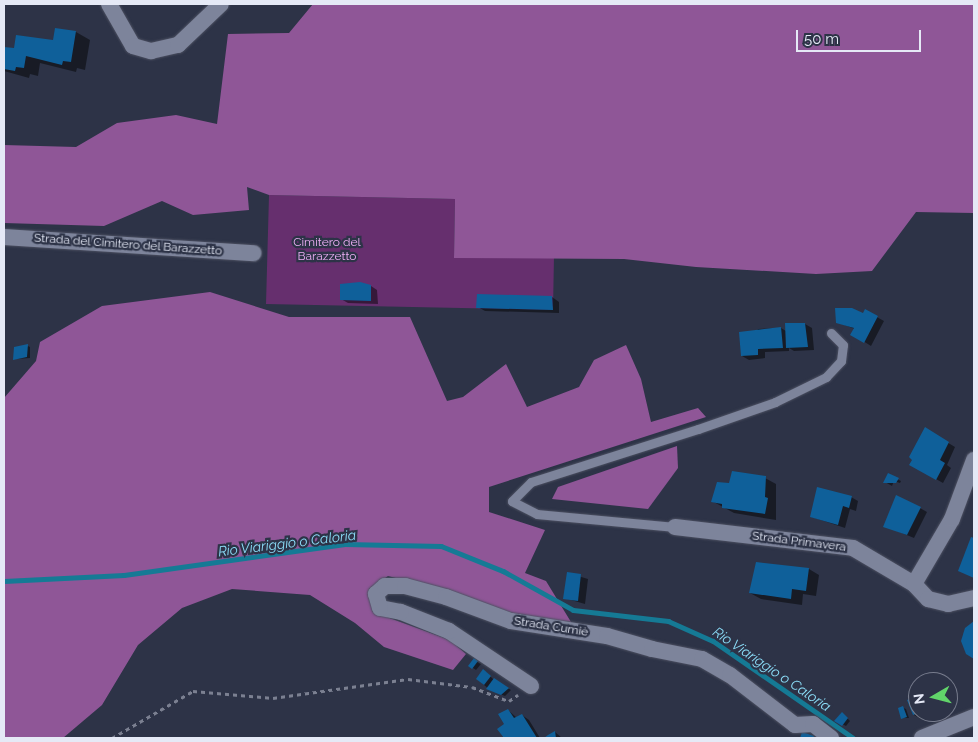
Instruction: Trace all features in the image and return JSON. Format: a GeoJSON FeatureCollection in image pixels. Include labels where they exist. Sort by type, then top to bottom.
{"type":"FeatureCollection","features":[{"type":"Feature","properties":{"kind":"street"},"geometry":{"type":"LineString","coordinates":[[109,4],[133,46],[151,51],[178,45],[221,4]]}},
{"type":"Feature","properties":{"kind":"street","name":"Strada del Cimitero del Barazzetto"},"geometry":{"type":"LineString","coordinates":[[4,237],[253,253]]}},
{"type":"Feature","properties":{"kind":"street"},"geometry":{"type":"LineString","coordinates":[[914,584],[952,519],[974,460]]}},
{"type":"Feature","properties":{"kind":"street","name":"Strada Primavera"},"geometry":{"type":"LineString","coordinates":[[676,527],[853,548],[914,584],[928,599],[948,604],[974,598]]}},
{"type":"Feature","properties":{"kind":"street","name":"Strada Cumiè"},"geometry":{"type":"LineString","coordinates":[[531,686],[449,631],[380,608],[376,594],[385,586],[405,586],[446,597],[511,622],[608,636],[702,659],[730,674],[796,725],[813,724],[831,738]]}},
{"type":"Feature","properties":{"kind":"street"},"geometry":{"type":"LineString","coordinates":[[922,738],[974,717]]}},
{"type":"Feature","properties":{"kind":"lane"},"geometry":{"type":"LineString","coordinates":[[676,527],[538,514],[512,501],[531,482],[698,430],[775,402],[826,376],[841,361],[843,345],[831,333]]}},
{"type":"Feature","properties":{"kind":"path"},"geometry":{"type":"LineString","coordinates":[[112,738],[194,691],[274,698],[408,678],[472,687],[509,700],[531,686]]}},
{"type":"Feature","properties":{"kind":"green space","name":"Cimitero del Barazzetto"},"geometry":{"type":"Polygon","coordinates":[[[269,195],[455,199],[454,258],[554,256],[553,310],[266,304],[269,195]]]}},
{"type":"Feature","properties":{"kind":"shaded area"},"geometry":{"type":"Polygon","coordinates":[[[313,4],[974,4],[974,213],[916,212],[872,271],[816,274],[696,267],[624,259],[454,258],[455,199],[269,195],[247,187],[249,210],[193,215],[162,201],[104,226],[4,223],[4,145],[76,147],[117,123],[176,115],[217,124],[228,34],[289,33],[313,4]]]}},
{"type":"Feature","properties":{"kind":"shaded area"},"geometry":{"type":"Polygon","coordinates":[[[210,292],[289,317],[410,317],[447,401],[463,397],[506,364],[527,407],[579,387],[594,360],[626,345],[641,379],[651,422],[698,408],[706,417],[489,487],[489,512],[545,530],[525,573],[546,581],[571,622],[521,616],[451,592],[388,576],[369,589],[373,612],[450,640],[466,654],[453,670],[384,647],[355,623],[310,595],[232,589],[182,608],[138,645],[102,705],[63,738],[4,738],[4,398],[36,361],[40,342],[102,306],[210,292]]]}},
{"type":"Feature","properties":{"kind":"shaded area"},"geometry":{"type":"Polygon","coordinates":[[[677,446],[678,468],[648,509],[552,499],[558,487],[677,446]]]}},
{"type":"Feature","properties":{"kind":"building"},"geometry":{"type":"Polygon","coordinates":[[[55,28],[76,31],[71,62],[63,61],[62,65],[26,56],[24,68],[16,67],[15,71],[4,69],[4,47],[14,48],[16,35],[53,40],[55,28]]]}},
{"type":"Feature","properties":{"kind":"building"},"geometry":{"type":"Polygon","coordinates":[[[360,282],[371,285],[371,301],[340,300],[340,284],[360,282]]]}},
{"type":"Feature","properties":{"kind":"building"},"geometry":{"type":"Polygon","coordinates":[[[477,294],[552,296],[553,310],[476,308],[477,294]]]}},
{"type":"Feature","properties":{"kind":"building"},"geometry":{"type":"Polygon","coordinates":[[[835,308],[852,308],[863,313],[865,309],[878,316],[864,343],[850,335],[854,328],[836,323],[835,308]]]}},
{"type":"Feature","properties":{"kind":"building"},"geometry":{"type":"Polygon","coordinates":[[[785,323],[805,323],[808,347],[786,348],[785,323]]]}},
{"type":"Feature","properties":{"kind":"building"},"geometry":{"type":"Polygon","coordinates":[[[781,327],[783,348],[758,349],[758,355],[741,356],[739,332],[781,327]]]}},
{"type":"Feature","properties":{"kind":"building"},"geometry":{"type":"Polygon","coordinates":[[[28,344],[27,357],[13,360],[14,347],[28,344]]]}},
{"type":"Feature","properties":{"kind":"building"},"geometry":{"type":"Polygon","coordinates":[[[925,427],[949,442],[940,460],[945,463],[936,480],[909,465],[912,460],[909,457],[925,427]]]}},
{"type":"Feature","properties":{"kind":"building"},"geometry":{"type":"Polygon","coordinates":[[[732,471],[766,476],[765,497],[768,498],[765,514],[722,508],[722,504],[711,502],[717,482],[729,483],[732,471]]]}},
{"type":"Feature","properties":{"kind":"building"},"geometry":{"type":"Polygon","coordinates":[[[888,473],[899,478],[896,483],[883,483],[888,473]]]}},
{"type":"Feature","properties":{"kind":"building"},"geometry":{"type":"Polygon","coordinates":[[[817,487],[852,496],[849,508],[843,506],[838,525],[810,517],[817,487]]]}},
{"type":"Feature","properties":{"kind":"building"},"geometry":{"type":"Polygon","coordinates":[[[896,495],[921,507],[907,535],[883,527],[896,495]]]}},
{"type":"Feature","properties":{"kind":"building"},"geometry":{"type":"Polygon","coordinates":[[[971,537],[974,538],[974,578],[958,571],[971,537]]]}},
{"type":"Feature","properties":{"kind":"building"},"geometry":{"type":"Polygon","coordinates":[[[756,562],[809,568],[806,591],[792,589],[791,599],[749,593],[756,562]]]}},
{"type":"Feature","properties":{"kind":"building"},"geometry":{"type":"Polygon","coordinates":[[[567,572],[581,574],[578,601],[563,599],[567,572]]]}},
{"type":"Feature","properties":{"kind":"building"},"geometry":{"type":"Polygon","coordinates":[[[974,621],[974,659],[966,654],[961,641],[965,628],[974,621]]]}},
{"type":"Feature","properties":{"kind":"building"},"geometry":{"type":"Polygon","coordinates":[[[474,658],[478,661],[472,669],[468,666],[474,658]]]}},
{"type":"Feature","properties":{"kind":"building"},"geometry":{"type":"Polygon","coordinates":[[[483,669],[491,676],[484,685],[476,679],[483,669]]]}},
{"type":"Feature","properties":{"kind":"building"},"geometry":{"type":"Polygon","coordinates":[[[494,678],[509,688],[501,695],[486,689],[494,678]]]}},
{"type":"Feature","properties":{"kind":"building"},"geometry":{"type":"Polygon","coordinates":[[[903,706],[907,717],[901,719],[898,708],[903,706]]]}},
{"type":"Feature","properties":{"kind":"building"},"geometry":{"type":"Polygon","coordinates":[[[508,709],[514,718],[522,714],[537,738],[504,738],[497,729],[504,724],[498,714],[508,709]]]}},
{"type":"Feature","properties":{"kind":"building"},"geometry":{"type":"Polygon","coordinates":[[[842,712],[848,718],[842,726],[834,721],[842,712]]]}},
{"type":"Feature","properties":{"kind":"building"},"geometry":{"type":"Polygon","coordinates":[[[555,731],[556,738],[544,738],[548,735],[555,731]]]}},
{"type":"Feature","properties":{"kind":"building"},"geometry":{"type":"Polygon","coordinates":[[[802,732],[814,736],[813,738],[800,738],[802,732]]]}},
{"type":"Feature","properties":{"kind":"waterway","name":"Rio Viariggio o Caloria"},"geometry":{"type":"LineString","coordinates":[[4,581],[124,575],[345,544],[441,546],[503,571],[573,610],[668,621],[713,641],[853,738]]}}]}
